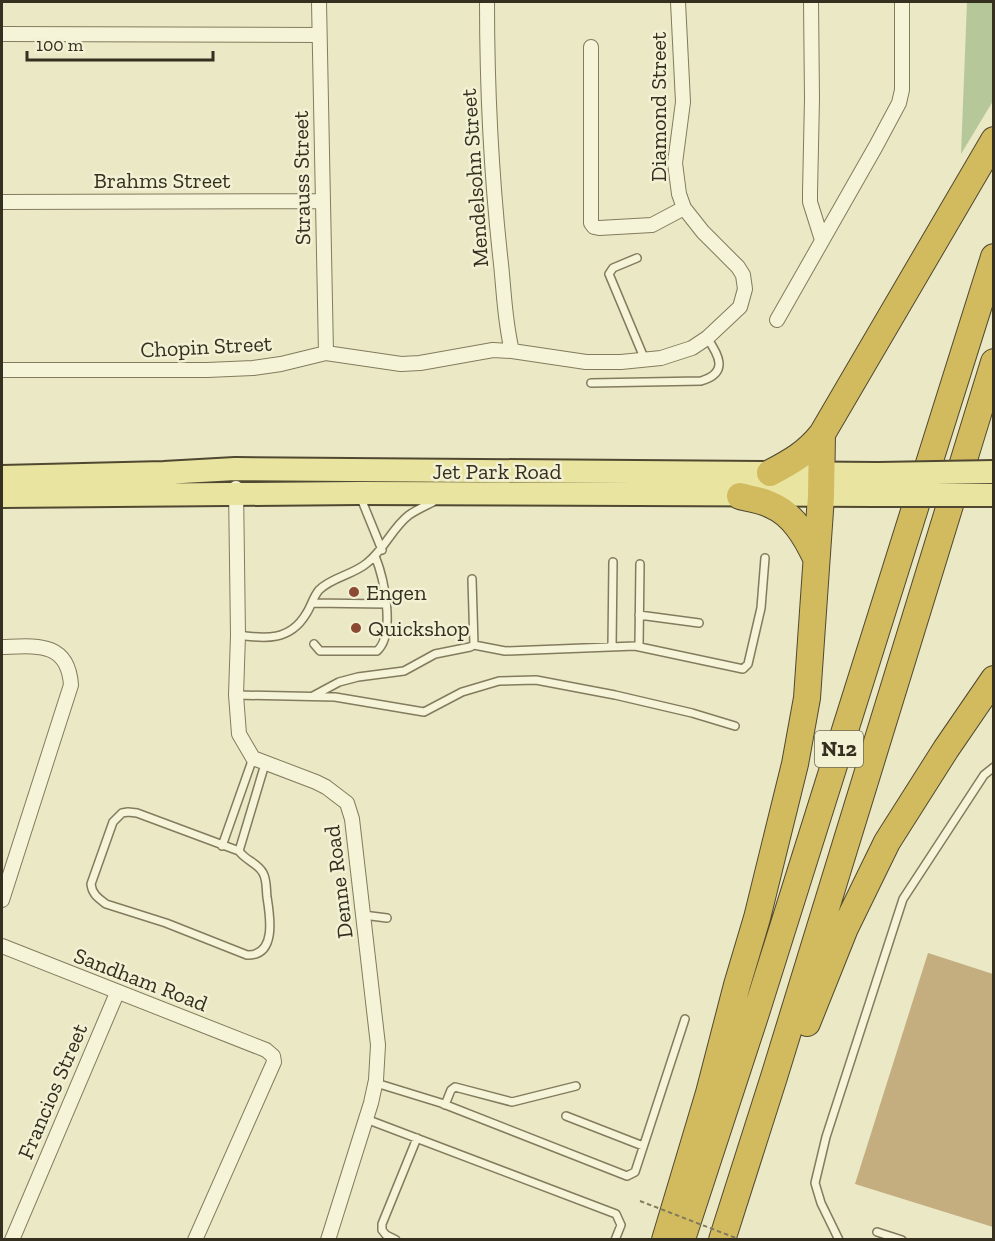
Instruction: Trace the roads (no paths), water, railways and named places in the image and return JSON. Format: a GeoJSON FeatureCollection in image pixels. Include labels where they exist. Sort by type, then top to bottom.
{"type":"FeatureCollection","features":[{"type":"Feature","properties":{"kind":"highway"},"geometry":{"type":"LineString","coordinates":[[770,473],[800,457],[822,434],[993,140]]}},
{"type":"Feature","properties":{"kind":"highway","name":"N12"},"geometry":{"type":"LineString","coordinates":[[682,1239],[764,990],[993,257]]}},
{"type":"Feature","properties":{"kind":"highway","name":"N12"},"geometry":{"type":"LineString","coordinates":[[722,1239],[774,1077],[993,362]]}},
{"type":"Feature","properties":{"kind":"highway"},"geometry":{"type":"LineString","coordinates":[[665,1239],[709,1093],[757,918],[795,764],[807,698],[821,484],[822,434]]}},
{"type":"Feature","properties":{"kind":"highway"},"geometry":{"type":"LineString","coordinates":[[740,496],[772,505],[792,520],[803,534],[816,558]]}},
{"type":"Feature","properties":{"kind":"highway"},"geometry":{"type":"LineString","coordinates":[[732,1239],[799,1046],[845,928],[887,842],[993,680]]}},
{"type":"Feature","properties":{"kind":"main road","name":"Jet Park Road"},"geometry":{"type":"LineString","coordinates":[[2,477],[235,469],[770,473],[821,484]]}},
{"type":"Feature","properties":{"kind":"main road","name":"Jet Park Road"},"geometry":{"type":"LineString","coordinates":[[877,485],[993,472]]}},
{"type":"Feature","properties":{"kind":"main road","name":"Jet Park Road"},"geometry":{"type":"LineString","coordinates":[[2,496],[237,493],[740,496],[821,484],[877,485],[993,495]]}},
{"type":"Feature","properties":{"kind":"street","name":"Strauss Street"},"geometry":{"type":"LineString","coordinates":[[319,2],[326,353]]}},
{"type":"Feature","properties":{"kind":"street","name":"Mendelsohn Street"},"geometry":{"type":"LineString","coordinates":[[487,2],[487,74],[497,222],[504,310],[512,351]]}},
{"type":"Feature","properties":{"kind":"street","name":"Diamond Street"},"geometry":{"type":"LineString","coordinates":[[678,2],[683,102],[675,175],[679,195],[684,208],[703,232],[738,267],[745,282],[744,297]]}},
{"type":"Feature","properties":{"kind":"street"},"geometry":{"type":"LineString","coordinates":[[811,2],[810,202],[822,240]]}},
{"type":"Feature","properties":{"kind":"street"},"geometry":{"type":"LineString","coordinates":[[777,320],[899,103],[902,90],[902,2]]}},
{"type":"Feature","properties":{"kind":"street"},"geometry":{"type":"LineString","coordinates":[[2,34],[319,35]]}},
{"type":"Feature","properties":{"kind":"street"},"geometry":{"type":"LineString","coordinates":[[591,47],[591,223],[598,228],[652,225],[684,208]]}},
{"type":"Feature","properties":{"kind":"street","name":"Brahms Street"},"geometry":{"type":"LineString","coordinates":[[2,202],[323,201]]}},
{"type":"Feature","properties":{"kind":"street","name":"Chopin Street"},"geometry":{"type":"LineString","coordinates":[[2,370],[254,368],[326,353],[411,364],[493,350],[586,362],[645,361],[684,351],[707,338],[740,307],[744,297]]}},
{"type":"Feature","properties":{"kind":"street"},"geometry":{"type":"LineString","coordinates":[[235,469],[238,734],[259,761]]}},
{"type":"Feature","properties":{"kind":"street"},"geometry":{"type":"LineString","coordinates":[[2,647],[39,646],[57,652],[66,661],[71,685],[2,900]]}},
{"type":"Feature","properties":{"kind":"street","name":"Denne Road"},"geometry":{"type":"LineString","coordinates":[[259,761],[316,782],[338,794],[347,803],[352,819],[378,1046],[376,1083],[328,1239]]}},
{"type":"Feature","properties":{"kind":"street","name":"Sandham Road"},"geometry":{"type":"LineString","coordinates":[[2,946],[266,1050],[273,1056],[274,1062],[195,1239]]}},
{"type":"Feature","properties":{"kind":"street","name":"Francios Street"},"geometry":{"type":"LineString","coordinates":[[12,1239],[117,993]]}},
{"type":"Feature","properties":{"kind":"lane"},"geometry":{"type":"LineString","coordinates":[[637,258],[613,268],[609,274],[645,361]]}},
{"type":"Feature","properties":{"kind":"lane"},"geometry":{"type":"LineString","coordinates":[[591,383],[709,379],[717,371],[720,362],[707,338]]}},
{"type":"Feature","properties":{"kind":"lane"},"geometry":{"type":"LineString","coordinates":[[359,493],[382,550]]}},
{"type":"Feature","properties":{"kind":"lane"},"geometry":{"type":"LineString","coordinates":[[238,635],[262,639],[289,633],[303,620],[320,590],[328,583],[360,568],[375,556],[408,516],[449,495]]}},
{"type":"Feature","properties":{"kind":"lane"},"geometry":{"type":"LineString","coordinates":[[314,645],[320,651],[377,651],[387,638],[382,573],[375,556]]}},
{"type":"Feature","properties":{"kind":"lane"},"geometry":{"type":"LineString","coordinates":[[312,697],[339,682],[404,671],[435,654],[474,645],[505,651],[639,646],[747,668],[761,608],[765,558]]}},
{"type":"Feature","properties":{"kind":"lane"},"geometry":{"type":"LineString","coordinates":[[612,647],[613,562]]}},
{"type":"Feature","properties":{"kind":"lane"},"geometry":{"type":"LineString","coordinates":[[639,646],[640,564]]}},
{"type":"Feature","properties":{"kind":"lane"},"geometry":{"type":"LineString","coordinates":[[472,579],[474,645]]}},
{"type":"Feature","properties":{"kind":"lane"},"geometry":{"type":"LineString","coordinates":[[312,603],[386,604]]}},
{"type":"Feature","properties":{"kind":"lane"},"geometry":{"type":"LineString","coordinates":[[639,615],[699,623]]}},
{"type":"Feature","properties":{"kind":"lane"},"geometry":{"type":"LineString","coordinates":[[236,695],[359,700],[424,712],[462,692],[499,681],[536,680],[615,695],[692,713],[735,726]]}},
{"type":"Feature","properties":{"kind":"lane"},"geometry":{"type":"LineString","coordinates":[[222,846],[259,761]]}},
{"type":"Feature","properties":{"kind":"lane"},"geometry":{"type":"LineString","coordinates":[[239,851],[259,761]]}},
{"type":"Feature","properties":{"kind":"lane"},"geometry":{"type":"LineString","coordinates":[[839,1239],[821,1203],[815,1183],[826,1137],[903,899],[984,775],[993,767]]}},
{"type":"Feature","properties":{"kind":"lane"},"geometry":{"type":"LineString","coordinates":[[122,813],[137,813],[222,846],[239,851],[243,857],[260,868],[265,876],[271,922],[266,945],[258,954],[252,956],[166,922],[106,904],[91,888],[114,822],[122,813]]}},
{"type":"Feature","properties":{"kind":"lane"},"geometry":{"type":"LineString","coordinates":[[363,915],[387,918]]}},
{"type":"Feature","properties":{"kind":"lane"},"geometry":{"type":"LineString","coordinates":[[376,1083],[445,1105],[627,1176],[635,1172],[685,1019]]}},
{"type":"Feature","properties":{"kind":"lane"},"geometry":{"type":"LineString","coordinates":[[445,1105],[451,1090],[455,1087],[512,1102],[576,1086]]}},
{"type":"Feature","properties":{"kind":"lane"},"geometry":{"type":"LineString","coordinates":[[566,1116],[644,1146]]}},
{"type":"Feature","properties":{"kind":"lane"},"geometry":{"type":"LineString","coordinates":[[366,1119],[616,1214],[621,1225],[615,1239]]}},
{"type":"Feature","properties":{"kind":"lane"},"geometry":{"type":"LineString","coordinates":[[396,1239],[381,1230],[382,1224],[417,1138]]}},
{"type":"Feature","properties":{"kind":"lane"},"geometry":{"type":"LineString","coordinates":[[877,1232],[902,1239]]}},
{"type":"Feature","properties":{"kind":"place","name":"Engen"},"geometry":{"type":"Point","coordinates":[354,592]}},
{"type":"Feature","properties":{"kind":"place","name":"Quickshop"},"geometry":{"type":"Point","coordinates":[356,628]}}]}
